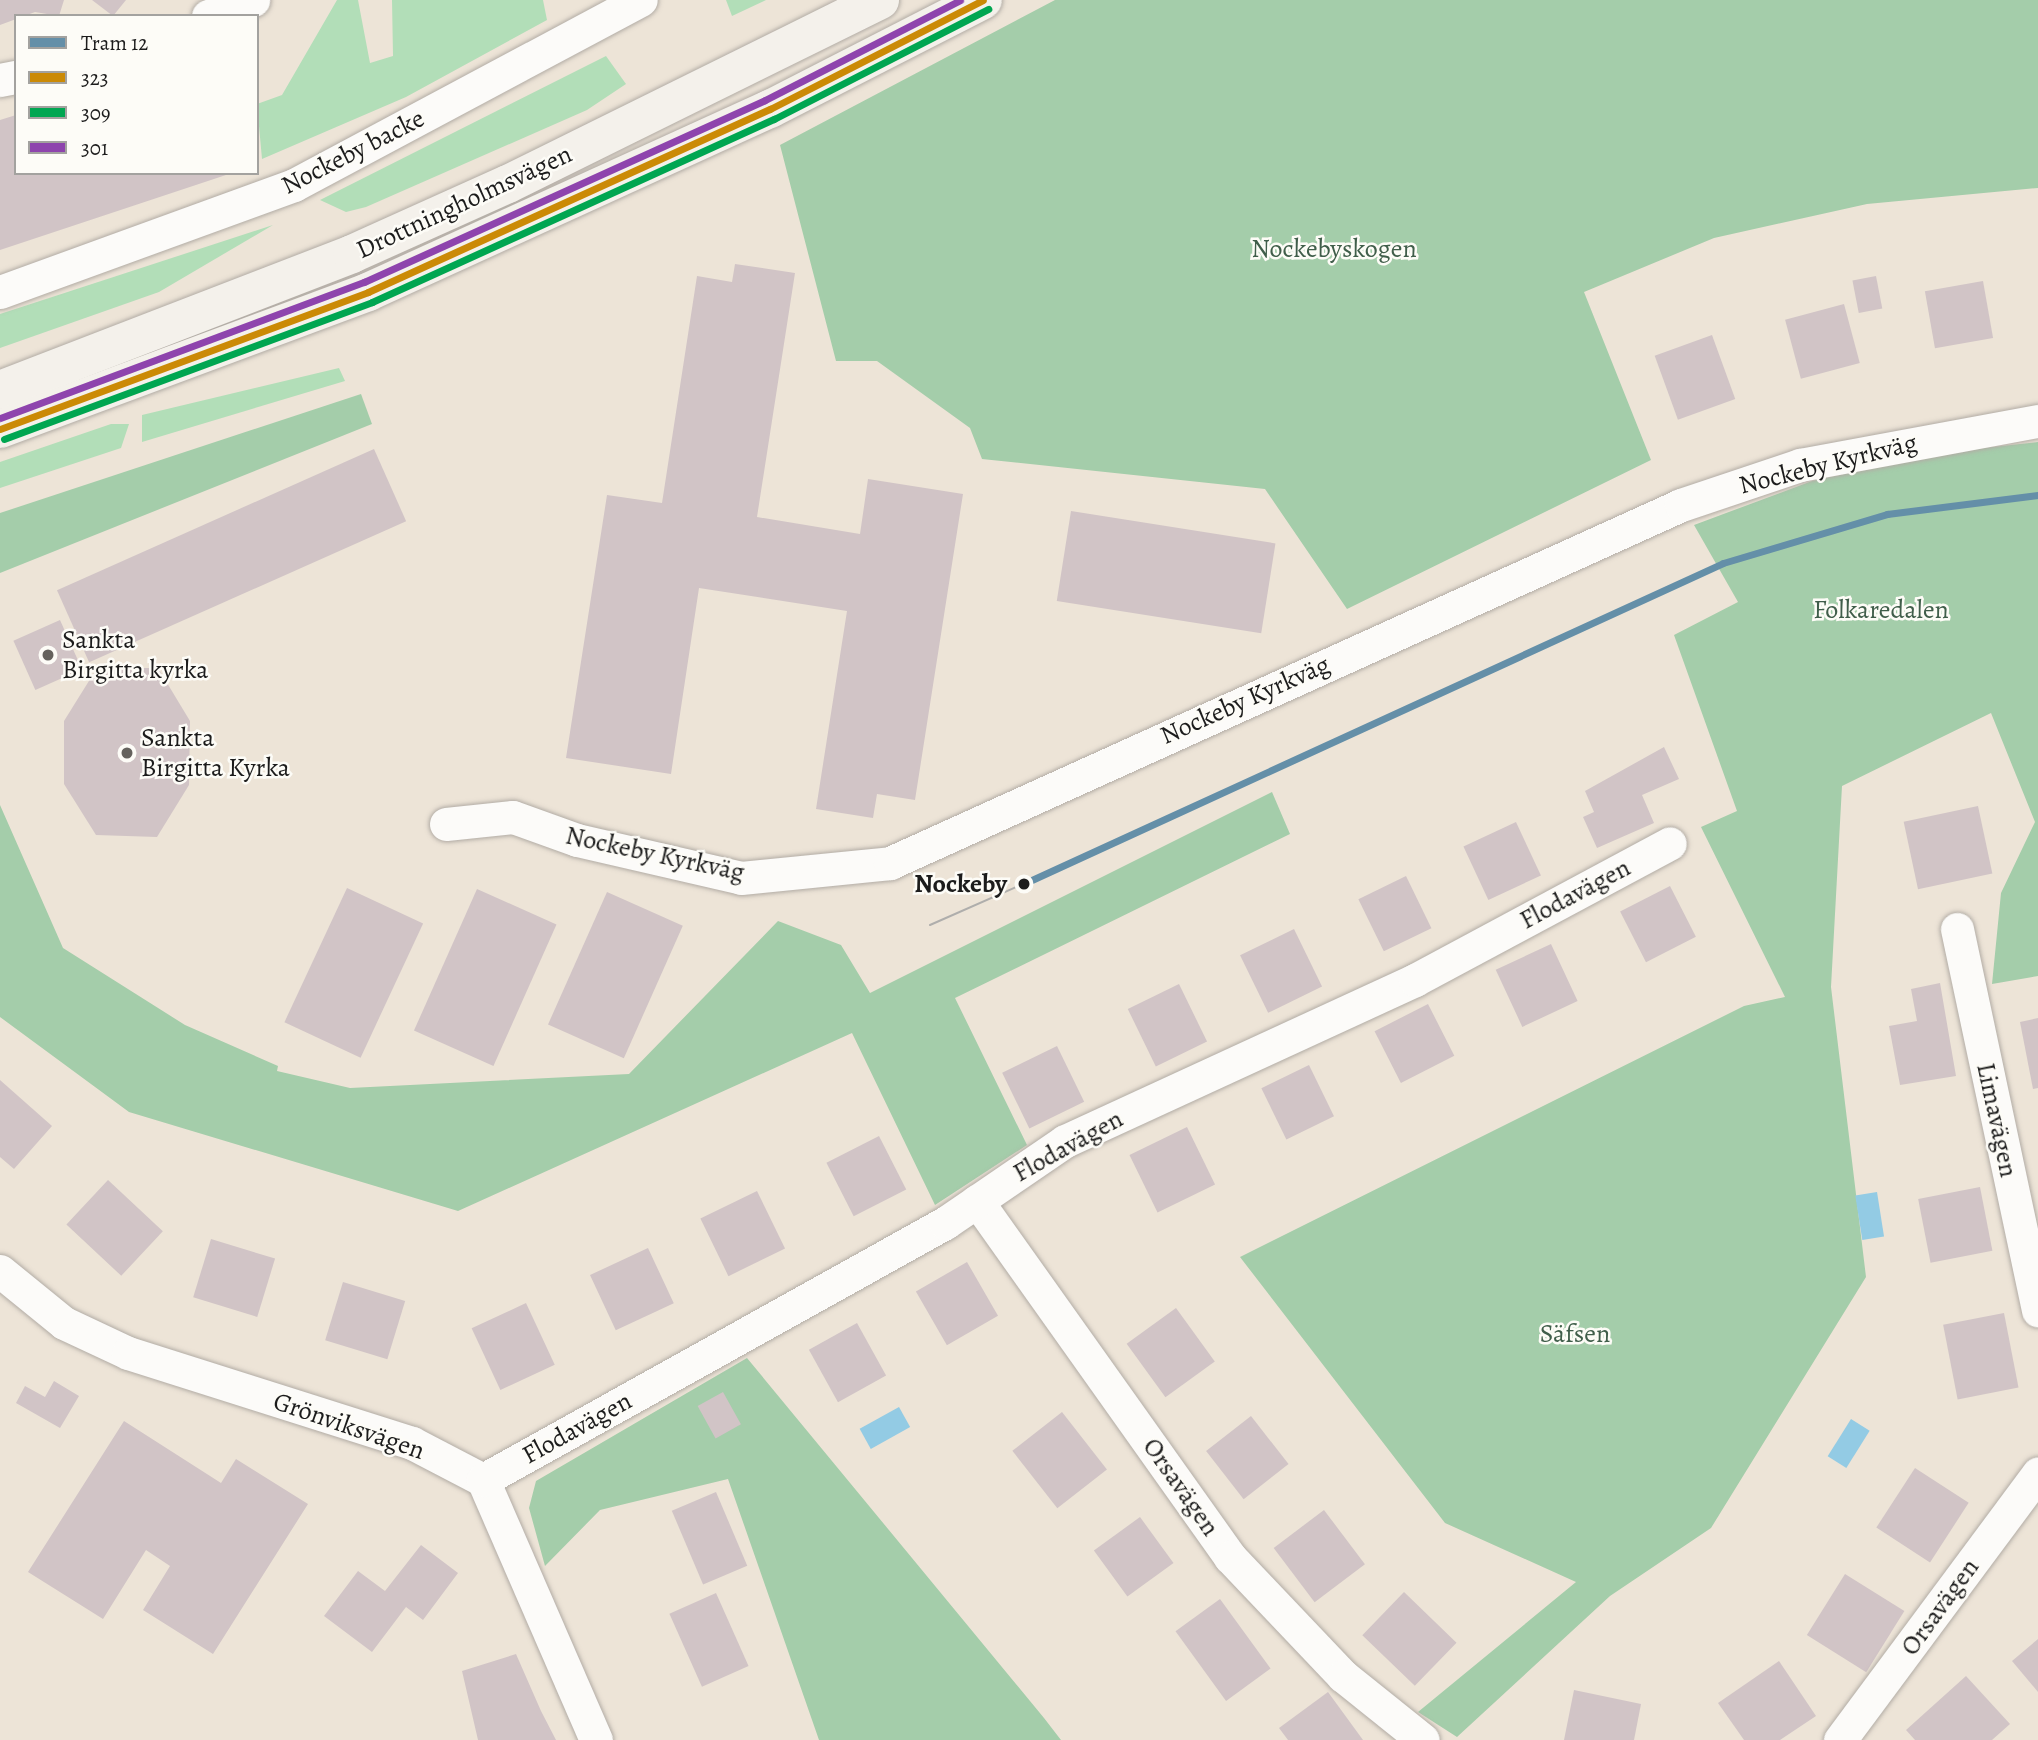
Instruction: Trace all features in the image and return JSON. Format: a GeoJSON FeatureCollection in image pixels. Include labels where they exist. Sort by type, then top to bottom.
{"type":"FeatureCollection","features":[{"type":"Feature","properties":{"kind":"main road","name":"Drottningholmsvägen"},"geometry":{"type":"LineString","coordinates":[[42,395],[212,313],[472,200],[880,0]]}},
{"type":"Feature","properties":{"kind":"main road","name":"Drottningholmsvägen"},"geometry":{"type":"LineString","coordinates":[[42,395],[368,292],[770,109],[983,0]]}},
{"type":"Feature","properties":{"kind":"main road"},"geometry":{"type":"LineString","coordinates":[[0,390],[42,395]]}},
{"type":"Feature","properties":{"kind":"main road"},"geometry":{"type":"LineString","coordinates":[[0,429],[42,395]]}},
{"type":"Feature","properties":{"kind":"street"},"geometry":{"type":"LineString","coordinates":[[214,14],[253,0]]}},
{"type":"Feature","properties":{"kind":"street","name":"Nockeby backe"},"geometry":{"type":"LineString","coordinates":[[0,292],[294,185],[619,5]]}},
{"type":"Feature","properties":{"kind":"street","name":"Nockeby Kyrkväg"},"geometry":{"type":"LineString","coordinates":[[446,824],[513,817],[577,840],[741,878],[890,863],[1681,505],[1800,465],[2038,421]]}},
{"type":"Feature","properties":{"kind":"street","name":"Flodavägen"},"geometry":{"type":"LineString","coordinates":[[483,1480],[976,1201],[1065,1142],[1415,980],[1670,844]]}},
{"type":"Feature","properties":{"kind":"street","name":"Limavägen"},"geometry":{"type":"LineString","coordinates":[[1957,929],[2038,1310]]}},
{"type":"Feature","properties":{"kind":"street","name":"Orsavägen"},"geometry":{"type":"LineString","coordinates":[[976,1201],[1230,1557],[1342,1676],[1423,1740]]}},
{"type":"Feature","properties":{"kind":"street","name":"Grönviksvägen"},"geometry":{"type":"LineString","coordinates":[[0,1271],[64,1323],[128,1353],[412,1443],[483,1480]]}},
{"type":"Feature","properties":{"kind":"street","name":"Orsavägen"},"geometry":{"type":"LineString","coordinates":[[1840,1740],[2038,1473]]}},
{"type":"Feature","properties":{"kind":"street"},"geometry":{"type":"LineString","coordinates":[[483,1480],[596,1740]]}},
{"type":"Feature","properties":{"kind":"green space"},"geometry":{"type":"Polygon","coordinates":[[[337,0],[358,0],[370,63],[393,56],[392,0],[543,0],[547,20],[406,97],[262,159],[259,103],[282,95],[337,0]]]}},
{"type":"Feature","properties":{"kind":"green space"},"geometry":{"type":"Polygon","coordinates":[[[726,0],[766,0],[732,16],[726,0]]]}},
{"type":"Feature","properties":{"kind":"green space","name":"Nockebyskogen"},"geometry":{"type":"Polygon","coordinates":[[[1055,0],[2038,0],[2038,188],[1867,204],[1714,238],[1584,292],[1651,460],[1347,609],[1265,489],[982,459],[970,428],[877,361],[836,361],[780,145],[1055,0]]]}},
{"type":"Feature","properties":{"kind":"green space"},"geometry":{"type":"Polygon","coordinates":[[[606,56],[626,84],[587,110],[366,207],[346,212],[320,200],[606,56]]]}},
{"type":"Feature","properties":{"kind":"green space"},"geometry":{"type":"Polygon","coordinates":[[[273,225],[159,292],[0,348],[0,314],[273,225]]]}},
{"type":"Feature","properties":{"kind":"green space"},"geometry":{"type":"Polygon","coordinates":[[[339,368],[345,381],[142,442],[142,415],[339,368]]]}},
{"type":"Feature","properties":{"kind":"green space"},"geometry":{"type":"Polygon","coordinates":[[[361,394],[372,424],[0,573],[0,513],[361,394]]]}},
{"type":"Feature","properties":{"kind":"green space"},"geometry":{"type":"Polygon","coordinates":[[[111,424],[129,424],[121,448],[0,488],[0,462],[111,424]]]}},
{"type":"Feature","properties":{"kind":"green space","name":"Säfsen"},"geometry":{"type":"Polygon","coordinates":[[[2038,442],[2038,976],[1992,984],[2001,893],[2035,822],[1991,713],[1842,786],[1831,987],[1866,1277],[1711,1528],[1610,1596],[1457,1737],[1418,1712],[1576,1582],[1445,1523],[1240,1257],[1744,1006],[1785,997],[1701,827],[1737,811],[1674,635],[1738,602],[1694,525],[1812,481],[1946,452],[2038,442]]]}},
{"type":"Feature","properties":{"kind":"green space"},"geometry":{"type":"Polygon","coordinates":[[[1272,792],[1290,834],[955,998],[1027,1145],[935,1205],[852,1033],[458,1211],[129,1112],[0,1017],[0,805],[63,948],[185,1025],[278,1066],[277,1071],[350,1088],[629,1074],[778,921],[841,945],[870,993],[1272,792]]]}},
{"type":"Feature","properties":{"kind":"green space"},"geometry":{"type":"Polygon","coordinates":[[[747,1358],[1061,1740],[819,1740],[728,1479],[600,1510],[545,1566],[529,1508],[536,1481],[747,1358]]]}},
{"type":"Feature","properties":{"kind":"water"},"geometry":{"type":"Polygon","coordinates":[[[1877,1192],[1884,1236],[1862,1240],[1855,1195],[1877,1192]]]}},
{"type":"Feature","properties":{"kind":"water"},"geometry":{"type":"Polygon","coordinates":[[[899,1407],[910,1427],[871,1449],[860,1429],[899,1407]]]}},
{"type":"Feature","properties":{"kind":"water"},"geometry":{"type":"Polygon","coordinates":[[[1851,1419],[1870,1431],[1846,1468],[1828,1456],[1851,1419]]]}},
{"type":"Feature","properties":{"kind":"building"},"geometry":{"type":"Polygon","coordinates":[[[0,0],[64,0],[60,14],[14,14],[14,20],[0,25],[0,0]]]}},
{"type":"Feature","properties":{"kind":"building"},"geometry":{"type":"Polygon","coordinates":[[[92,0],[126,0],[115,14],[110,14],[92,0]]]}},
{"type":"Feature","properties":{"kind":"building"},"geometry":{"type":"Polygon","coordinates":[[[14,116],[14,175],[226,175],[0,250],[0,120],[14,116]]]}},
{"type":"Feature","properties":{"kind":"building"},"geometry":{"type":"Polygon","coordinates":[[[735,264],[795,273],[757,517],[860,534],[868,479],[963,494],[915,800],[877,794],[873,818],[816,809],[847,611],[699,588],[671,774],[566,758],[607,495],[662,503],[697,276],[732,282],[735,264]]]}},
{"type":"Feature","properties":{"kind":"building"},"geometry":{"type":"Polygon","coordinates":[[[1876,276],[1882,308],[1859,313],[1852,281],[1876,276]]]}},
{"type":"Feature","properties":{"kind":"building"},"geometry":{"type":"Polygon","coordinates":[[[1983,281],[1993,338],[1935,348],[1925,291],[1983,281]]]}},
{"type":"Feature","properties":{"kind":"building"},"geometry":{"type":"Polygon","coordinates":[[[1844,304],[1860,363],[1801,379],[1785,320],[1844,304]]]}},
{"type":"Feature","properties":{"kind":"building"},"geometry":{"type":"Polygon","coordinates":[[[1712,335],[1735,399],[1678,420],[1655,356],[1712,335]]]}},
{"type":"Feature","properties":{"kind":"building"},"geometry":{"type":"Polygon","coordinates":[[[374,449],[406,521],[89,662],[57,590],[374,449]]]}},
{"type":"Feature","properties":{"kind":"building"},"geometry":{"type":"Polygon","coordinates":[[[1071,511],[1275,543],[1261,633],[1057,601],[1071,511]]]}},
{"type":"Feature","properties":{"kind":"building","name":"Sankta Birgitta kyrka"},"geometry":{"type":"Polygon","coordinates":[[[60,620],[82,669],[35,690],[13,641],[60,620]]]}},
{"type":"Feature","properties":{"kind":"building","name":"Sankta Birgitta Kyrka"},"geometry":{"type":"Polygon","coordinates":[[[97,668],[158,668],[190,721],[189,785],[157,837],[96,835],[64,784],[64,721],[97,668]]]}},
{"type":"Feature","properties":{"kind":"building"},"geometry":{"type":"Polygon","coordinates":[[[1664,747],[1679,779],[1642,795],[1654,823],[1597,848],[1583,817],[1594,812],[1585,791],[1664,747]]]}},
{"type":"Feature","properties":{"kind":"building"},"geometry":{"type":"Polygon","coordinates":[[[1978,806],[1992,873],[1918,889],[1904,822],[1978,806]]]}},
{"type":"Feature","properties":{"kind":"building"},"geometry":{"type":"Polygon","coordinates":[[[1516,822],[1541,875],[1488,900],[1463,847],[1516,822]]]}},
{"type":"Feature","properties":{"kind":"building"},"geometry":{"type":"Polygon","coordinates":[[[1406,876],[1431,928],[1384,951],[1358,899],[1406,876]]]}},
{"type":"Feature","properties":{"kind":"building"},"geometry":{"type":"Polygon","coordinates":[[[1670,886],[1696,937],[1646,962],[1620,911],[1670,886]]]}},
{"type":"Feature","properties":{"kind":"building"},"geometry":{"type":"Polygon","coordinates":[[[347,888],[423,923],[361,1058],[284,1022],[347,888]]]}},
{"type":"Feature","properties":{"kind":"building"},"geometry":{"type":"Polygon","coordinates":[[[477,889],[556,924],[493,1066],[414,1031],[477,889]]]}},
{"type":"Feature","properties":{"kind":"building"},"geometry":{"type":"Polygon","coordinates":[[[607,892],[683,926],[624,1058],[548,1024],[607,892]]]}},
{"type":"Feature","properties":{"kind":"building"},"geometry":{"type":"Polygon","coordinates":[[[1294,929],[1322,987],[1268,1013],[1240,955],[1294,929]]]}},
{"type":"Feature","properties":{"kind":"building"},"geometry":{"type":"Polygon","coordinates":[[[1551,944],[1578,1001],[1522,1027],[1496,970],[1551,944]]]}},
{"type":"Feature","properties":{"kind":"building"},"geometry":{"type":"Polygon","coordinates":[[[1940,983],[1956,1076],[1900,1085],[1889,1026],[1917,1021],[1911,989],[1940,983]]]}},
{"type":"Feature","properties":{"kind":"building"},"geometry":{"type":"Polygon","coordinates":[[[1179,984],[1207,1042],[1156,1067],[1128,1009],[1179,984]]]}},
{"type":"Feature","properties":{"kind":"building"},"geometry":{"type":"Polygon","coordinates":[[[1428,1004],[1454,1056],[1401,1083],[1375,1031],[1428,1004]]]}},
{"type":"Feature","properties":{"kind":"building"},"geometry":{"type":"Polygon","coordinates":[[[2038,1018],[2038,1088],[2033,1089],[2020,1022],[2038,1018]]]}},
{"type":"Feature","properties":{"kind":"building"},"geometry":{"type":"Polygon","coordinates":[[[1057,1046],[1084,1102],[1029,1128],[1002,1073],[1057,1046]]]}},
{"type":"Feature","properties":{"kind":"building"},"geometry":{"type":"Polygon","coordinates":[[[1309,1065],[1334,1116],[1286,1139],[1261,1088],[1309,1065]]]}},
{"type":"Feature","properties":{"kind":"building"},"geometry":{"type":"Polygon","coordinates":[[[0,1080],[52,1126],[14,1169],[0,1157],[0,1080]]]}},
{"type":"Feature","properties":{"kind":"building"},"geometry":{"type":"Polygon","coordinates":[[[1187,1127],[1215,1185],[1158,1213],[1129,1155],[1187,1127]]]}},
{"type":"Feature","properties":{"kind":"building"},"geometry":{"type":"Polygon","coordinates":[[[879,1136],[906,1189],[854,1216],[826,1163],[879,1136]]]}},
{"type":"Feature","properties":{"kind":"building"},"geometry":{"type":"Polygon","coordinates":[[[108,1180],[163,1231],[121,1276],[66,1225],[108,1180]]]}},
{"type":"Feature","properties":{"kind":"building"},"geometry":{"type":"Polygon","coordinates":[[[1980,1187],[1992,1251],[1931,1263],[1918,1199],[1980,1187]]]}},
{"type":"Feature","properties":{"kind":"building"},"geometry":{"type":"Polygon","coordinates":[[[757,1191],[785,1249],[728,1276],[700,1219],[757,1191]]]}},
{"type":"Feature","properties":{"kind":"building"},"geometry":{"type":"Polygon","coordinates":[[[211,1239],[275,1259],[257,1317],[193,1297],[211,1239]]]}},
{"type":"Feature","properties":{"kind":"building"},"geometry":{"type":"Polygon","coordinates":[[[648,1248],[674,1303],[616,1330],[590,1275],[648,1248]]]}},
{"type":"Feature","properties":{"kind":"building"},"geometry":{"type":"Polygon","coordinates":[[[967,1262],[998,1316],[947,1345],[916,1292],[967,1262]]]}},
{"type":"Feature","properties":{"kind":"building"},"geometry":{"type":"Polygon","coordinates":[[[343,1282],[405,1301],[387,1359],[325,1340],[343,1282]]]}},
{"type":"Feature","properties":{"kind":"building"},"geometry":{"type":"Polygon","coordinates":[[[526,1303],[555,1365],[500,1390],[472,1328],[526,1303]]]}},
{"type":"Feature","properties":{"kind":"building"},"geometry":{"type":"Polygon","coordinates":[[[1176,1308],[1215,1361],[1165,1397],[1127,1344],[1176,1308]]]}},
{"type":"Feature","properties":{"kind":"building"},"geometry":{"type":"Polygon","coordinates":[[[2004,1313],[2019,1388],[1958,1399],[1943,1325],[2004,1313]]]}},
{"type":"Feature","properties":{"kind":"building"},"geometry":{"type":"Polygon","coordinates":[[[857,1323],[886,1375],[838,1402],[809,1350],[857,1323]]]}},
{"type":"Feature","properties":{"kind":"building"},"geometry":{"type":"Polygon","coordinates":[[[54,1381],[79,1396],[60,1428],[16,1403],[25,1386],[45,1397],[54,1381]]]}},
{"type":"Feature","properties":{"kind":"building"},"geometry":{"type":"Polygon","coordinates":[[[723,1392],[741,1424],[716,1438],[698,1406],[723,1392]]]}},
{"type":"Feature","properties":{"kind":"building"},"geometry":{"type":"Polygon","coordinates":[[[1062,1412],[1107,1470],[1057,1508],[1012,1451],[1062,1412]]]}},
{"type":"Feature","properties":{"kind":"building"},"geometry":{"type":"Polygon","coordinates":[[[1251,1416],[1289,1464],[1244,1499],[1206,1451],[1251,1416]]]}},
{"type":"Feature","properties":{"kind":"building"},"geometry":{"type":"Polygon","coordinates":[[[124,1421],[221,1483],[236,1459],[308,1504],[213,1654],[143,1610],[170,1566],[146,1550],[103,1619],[28,1572],[124,1421]]]}},
{"type":"Feature","properties":{"kind":"building"},"geometry":{"type":"Polygon","coordinates":[[[1915,1468],[1969,1503],[1930,1562],[1876,1528],[1915,1468]]]}},
{"type":"Feature","properties":{"kind":"building"},"geometry":{"type":"Polygon","coordinates":[[[716,1492],[747,1566],[703,1584],[672,1511],[716,1492]]]}},
{"type":"Feature","properties":{"kind":"building"},"geometry":{"type":"Polygon","coordinates":[[[1324,1510],[1365,1564],[1315,1602],[1274,1548],[1324,1510]]]}},
{"type":"Feature","properties":{"kind":"building"},"geometry":{"type":"Polygon","coordinates":[[[1140,1517],[1174,1563],[1127,1597],[1094,1551],[1140,1517]]]}},
{"type":"Feature","properties":{"kind":"building"},"geometry":{"type":"Polygon","coordinates":[[[421,1545],[458,1573],[423,1620],[406,1607],[372,1652],[324,1616],[358,1571],[385,1591],[421,1545]]]}},
{"type":"Feature","properties":{"kind":"building"},"geometry":{"type":"Polygon","coordinates":[[[1845,1574],[1904,1611],[1866,1672],[1807,1635],[1845,1574]]]}},
{"type":"Feature","properties":{"kind":"building"},"geometry":{"type":"Polygon","coordinates":[[[1404,1592],[1457,1643],[1415,1686],[1362,1635],[1404,1592]]]}},
{"type":"Feature","properties":{"kind":"building"},"geometry":{"type":"Polygon","coordinates":[[[716,1593],[749,1666],[702,1687],[669,1614],[716,1593]]]}},
{"type":"Feature","properties":{"kind":"building"},"geometry":{"type":"Polygon","coordinates":[[[1220,1599],[1271,1669],[1226,1701],[1176,1631],[1220,1599]]]}},
{"type":"Feature","properties":{"kind":"building"},"geometry":{"type":"Polygon","coordinates":[[[2038,1639],[2038,1692],[2012,1661],[2038,1639]]]}},
{"type":"Feature","properties":{"kind":"building"},"geometry":{"type":"Polygon","coordinates":[[[516,1654],[556,1740],[478,1740],[462,1671],[516,1654]]]}},
{"type":"Feature","properties":{"kind":"building"},"geometry":{"type":"Polygon","coordinates":[[[1779,1661],[1816,1716],[1780,1740],[1744,1740],[1718,1703],[1779,1661]]]}},
{"type":"Feature","properties":{"kind":"building"},"geometry":{"type":"Polygon","coordinates":[[[1966,1676],[2010,1724],[1992,1740],[1915,1740],[1906,1730],[1966,1676]]]}},
{"type":"Feature","properties":{"kind":"building"},"geometry":{"type":"Polygon","coordinates":[[[1574,1690],[1641,1704],[1634,1740],[1564,1740],[1574,1690]]]}},
{"type":"Feature","properties":{"kind":"building"},"geometry":{"type":"Polygon","coordinates":[[[1328,1692],[1363,1740],[1288,1740],[1279,1728],[1328,1692]]]}},
{"type":"Feature","properties":{"kind":"tram line","name":"12"},"geometry":{"type":"LineString","coordinates":[[1023,884],[1723,563],[1887,514],[2038,495]]}},
{"type":"Feature","properties":{"kind":"tram line"},"geometry":{"type":"LineString","coordinates":[[930,925],[1023,884]]}},
{"type":"Feature","properties":{"kind":"transit line","name":"301"},"geometry":{"type":"LineString","coordinates":[[0,418],[364,282],[765,100],[960,0]]}},
{"type":"Feature","properties":{"kind":"transit line","name":"323"},"geometry":{"type":"LineString","coordinates":[[0,429],[368,292],[770,109],[983,0]]}},
{"type":"Feature","properties":{"kind":"transit line","name":"309"},"geometry":{"type":"LineString","coordinates":[[4,439],[372,302],[774,119],[988,9]]}},
{"type":"Feature","properties":{"kind":"place","name":"Sankta Birgitta kyrka"},"geometry":{"type":"Point","coordinates":[48,655]}},
{"type":"Feature","properties":{"kind":"place","name":"Sankta Birgitta Kyrka"},"geometry":{"type":"Point","coordinates":[127,753]}},
{"type":"Feature","properties":{"kind":"place","name":"Nockeby"},"geometry":{"type":"Point","coordinates":[1024,884]}},
{"type":"Feature","properties":{"kind":"park label","name":"Folkaredalen"},"geometry":{"type":"Point","coordinates":[1881,610]}}]}
